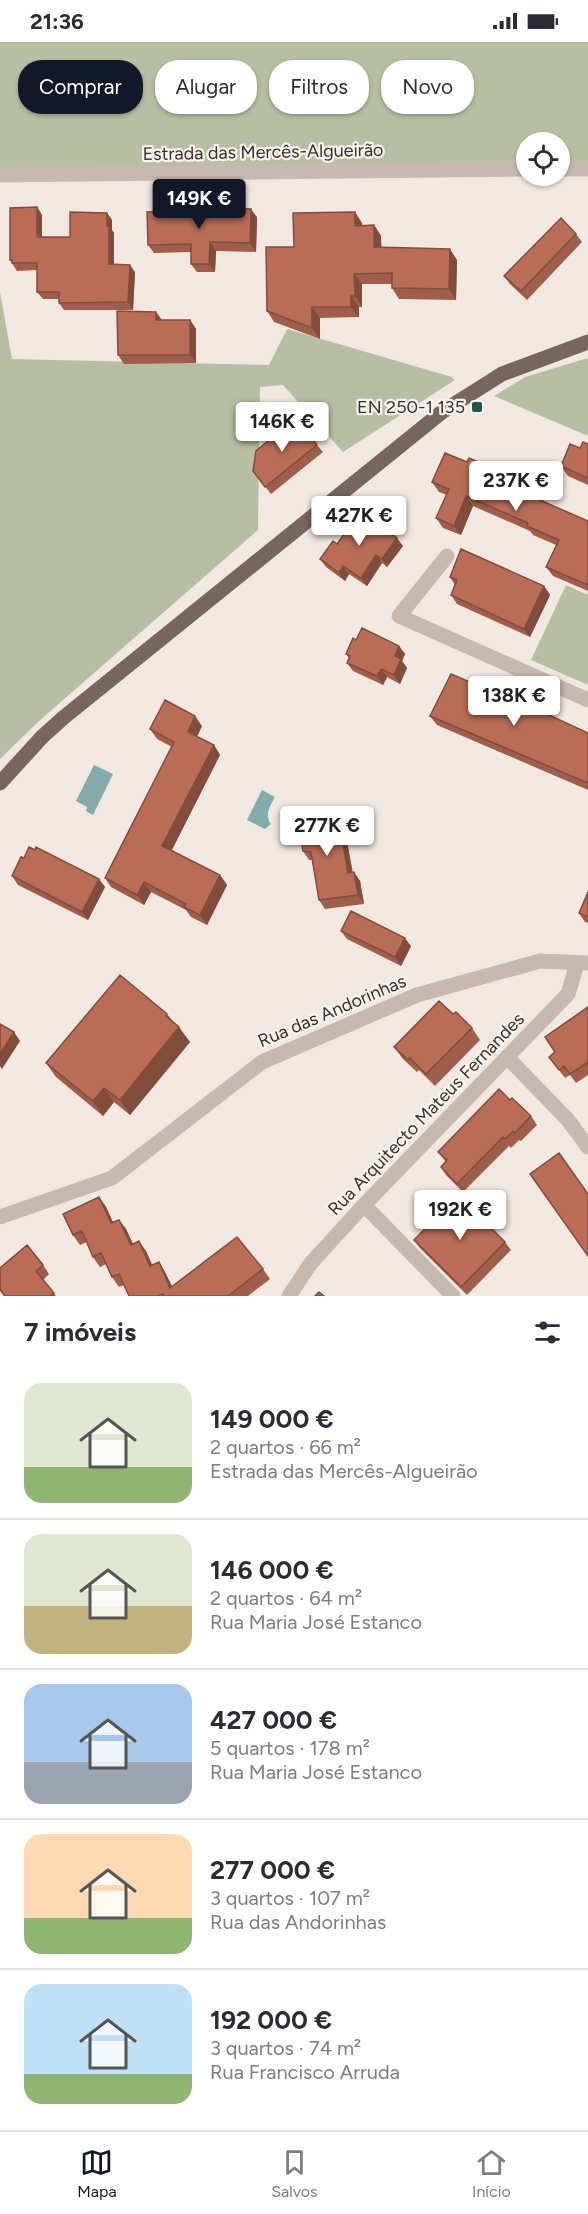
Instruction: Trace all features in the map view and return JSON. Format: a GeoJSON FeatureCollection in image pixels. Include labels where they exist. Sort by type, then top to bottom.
{"type":"FeatureCollection","features":[{"type":"Feature","properties":{"kind":"main road"},"geometry":{"type":"LineString","coordinates":[[0,783],[63,718],[442,412],[502,374],[588,342]]}},
{"type":"Feature","properties":{"kind":"street","name":"Estrada das Mercês-Algueirão"},"geometry":{"type":"LineString","coordinates":[[0,175],[516,168]]}},
{"type":"Feature","properties":{"kind":"street"},"geometry":{"type":"LineString","coordinates":[[570,169],[588,169]]}},
{"type":"Feature","properties":{"kind":"street"},"geometry":{"type":"LineString","coordinates":[[447,556],[399,616],[588,700]]}},
{"type":"Feature","properties":{"kind":"street","name":"Rua das Andorinhas"},"geometry":{"type":"LineString","coordinates":[[0,1217],[112,1178],[262,1062],[417,995],[540,961],[583,963]]}},
{"type":"Feature","properties":{"kind":"street","name":"Rua Arquitecto Mateus Fernandes"},"geometry":{"type":"LineString","coordinates":[[289,1296],[311,1263],[364,1205],[568,994],[583,963]]}},
{"type":"Feature","properties":{"kind":"street"},"geometry":{"type":"LineString","coordinates":[[507,1057],[568,1120],[588,1147]]}},
{"type":"Feature","properties":{"kind":"street"},"geometry":{"type":"LineString","coordinates":[[364,1205],[453,1296]]}},
{"type":"Feature","properties":{"kind":"green space"},"geometry":{"type":"Polygon","coordinates":[[[0,42],[588,42],[588,170],[570,170],[570,132],[516,132],[516,170],[0,169],[0,42]]]}},
{"type":"Feature","properties":{"kind":"green space"},"geometry":{"type":"Polygon","coordinates":[[[0,292],[12,359],[269,365],[287,329],[452,377],[455,380],[343,452],[283,385],[260,387],[258,530],[39,721],[0,759],[0,292]]]}},
{"type":"Feature","properties":{"kind":"green space"},"geometry":{"type":"Polygon","coordinates":[[[588,358],[588,436],[494,396],[525,377],[588,358]]]}},
{"type":"Feature","properties":{"kind":"green space"},"geometry":{"type":"Polygon","coordinates":[[[566,585],[588,595],[588,685],[531,660],[566,585]]]}},
{"type":"Feature","properties":{"kind":"water"},"geometry":{"type":"Polygon","coordinates":[[[94,765],[113,774],[93,815],[86,811],[87,807],[76,801],[94,765]]]}},
{"type":"Feature","properties":{"kind":"water"},"geometry":{"type":"Polygon","coordinates":[[[262,790],[275,797],[268,814],[271,824],[265,829],[247,820],[262,790]]]}},
{"type":"Feature","properties":{"kind":"building"},"geometry":{"type":"Polygon","coordinates":[[[37,207],[37,237],[70,237],[70,212],[107,213],[109,264],[130,265],[128,302],[59,303],[59,292],[37,292],[37,263],[12,263],[10,260],[10,208],[37,207]]]}},
{"type":"Feature","properties":{"kind":"building"},"geometry":{"type":"Polygon","coordinates":[[[220,208],[251,209],[250,243],[210,242],[209,264],[191,264],[191,244],[148,245],[147,212],[174,211],[174,214],[220,215],[220,208]]]}},
{"type":"Feature","properties":{"kind":"building"},"geometry":{"type":"Polygon","coordinates":[[[355,212],[355,226],[374,225],[374,247],[450,249],[449,289],[392,288],[392,273],[354,274],[355,296],[351,296],[351,307],[312,307],[312,328],[267,311],[266,247],[294,247],[293,213],[355,212]]]}},
{"type":"Feature","properties":{"kind":"building"},"geometry":{"type":"Polygon","coordinates":[[[561,218],[576,234],[521,291],[504,276],[561,218]]]}},
{"type":"Feature","properties":{"kind":"building"},"geometry":{"type":"Polygon","coordinates":[[[117,311],[156,312],[156,320],[190,320],[190,355],[118,355],[117,311]]]}},
{"type":"Feature","properties":{"kind":"building"},"geometry":{"type":"Polygon","coordinates":[[[298,421],[317,445],[265,487],[253,471],[256,451],[280,431],[282,434],[298,421]]]}},
{"type":"Feature","properties":{"kind":"building"},"geometry":{"type":"Polygon","coordinates":[[[583,442],[588,444],[588,478],[561,466],[570,444],[580,448],[583,442]]]}},
{"type":"Feature","properties":{"kind":"building"},"geometry":{"type":"Polygon","coordinates":[[[445,453],[467,462],[469,458],[492,468],[490,472],[512,481],[510,487],[588,521],[588,585],[546,567],[559,540],[527,526],[528,523],[466,496],[454,526],[436,518],[449,489],[432,482],[445,453]]]}},
{"type":"Feature","properties":{"kind":"building"},"geometry":{"type":"Polygon","coordinates":[[[365,515],[397,538],[382,559],[376,555],[361,578],[343,566],[339,573],[320,559],[333,541],[337,544],[356,518],[361,521],[365,515]]]}},
{"type":"Feature","properties":{"kind":"building"},"geometry":{"type":"Polygon","coordinates":[[[461,549],[544,586],[524,629],[451,595],[457,580],[450,577],[461,549]]]}},
{"type":"Feature","properties":{"kind":"building"},"geometry":{"type":"Polygon","coordinates":[[[362,628],[399,646],[395,656],[401,659],[394,675],[381,669],[377,676],[347,663],[350,656],[346,654],[353,638],[356,640],[362,628]]]}},
{"type":"Feature","properties":{"kind":"building"},"geometry":{"type":"Polygon","coordinates":[[[451,674],[498,694],[499,692],[588,733],[588,783],[430,716],[451,674]]]}},
{"type":"Feature","properties":{"kind":"building"},"geometry":{"type":"Polygon","coordinates":[[[165,700],[195,716],[188,732],[214,745],[162,846],[220,875],[200,915],[184,907],[186,904],[144,882],[137,895],[105,878],[174,742],[150,729],[165,700]]]}},
{"type":"Feature","properties":{"kind":"building"},"geometry":{"type":"Polygon","coordinates":[[[330,814],[332,826],[340,827],[348,873],[354,872],[358,895],[319,900],[311,852],[303,851],[298,819],[330,814]]]}},
{"type":"Feature","properties":{"kind":"building"},"geometry":{"type":"Polygon","coordinates":[[[29,847],[35,850],[36,847],[99,879],[82,912],[12,876],[21,857],[24,858],[29,847]]]}},
{"type":"Feature","properties":{"kind":"building"},"geometry":{"type":"Polygon","coordinates":[[[588,892],[588,917],[579,913],[588,892]]]}},
{"type":"Feature","properties":{"kind":"building"},"geometry":{"type":"Polygon","coordinates":[[[351,911],[405,938],[395,957],[341,931],[351,911]]]}},
{"type":"Feature","properties":{"kind":"building"},"geometry":{"type":"Polygon","coordinates":[[[120,975],[167,1014],[166,1016],[179,1027],[120,1100],[104,1088],[93,1101],[46,1063],[120,975]]]}},
{"type":"Feature","properties":{"kind":"building"},"geometry":{"type":"Polygon","coordinates":[[[439,1001],[453,1014],[456,1012],[472,1028],[426,1074],[410,1058],[408,1060],[394,1047],[439,1001]]]}},
{"type":"Feature","properties":{"kind":"building"},"geometry":{"type":"Polygon","coordinates":[[[588,1007],[588,1062],[570,1074],[564,1066],[559,1070],[549,1057],[555,1052],[545,1037],[588,1007]]]}},
{"type":"Feature","properties":{"kind":"building"},"geometry":{"type":"Polygon","coordinates":[[[0,1024],[14,1032],[0,1054],[0,1024]]]}},
{"type":"Feature","properties":{"kind":"building"},"geometry":{"type":"Polygon","coordinates":[[[499,1089],[531,1116],[515,1133],[513,1131],[505,1139],[503,1137],[457,1184],[441,1167],[447,1160],[438,1152],[499,1089]]]}},
{"type":"Feature","properties":{"kind":"building"},"geometry":{"type":"Polygon","coordinates":[[[559,1153],[588,1194],[588,1256],[530,1174],[559,1153]]]}},
{"type":"Feature","properties":{"kind":"building"},"geometry":{"type":"Polygon","coordinates":[[[458,1195],[505,1242],[461,1287],[414,1240],[458,1195]]]}},
{"type":"Feature","properties":{"kind":"building"},"geometry":{"type":"Polygon","coordinates":[[[99,1197],[111,1223],[119,1220],[131,1245],[139,1241],[150,1266],[159,1262],[170,1288],[237,1237],[263,1269],[228,1296],[164,1296],[163,1294],[129,1296],[119,1274],[112,1277],[101,1253],[93,1257],[82,1231],[73,1235],[63,1214],[99,1197]]]}},
{"type":"Feature","properties":{"kind":"building"},"geometry":{"type":"Polygon","coordinates":[[[27,1245],[43,1265],[36,1271],[54,1293],[50,1296],[5,1296],[0,1289],[0,1268],[27,1245]]]}},
{"type":"Feature","properties":{"kind":"place","name":"EN 250-1 135"},"geometry":{"type":"Point","coordinates":[477,407]}}]}
